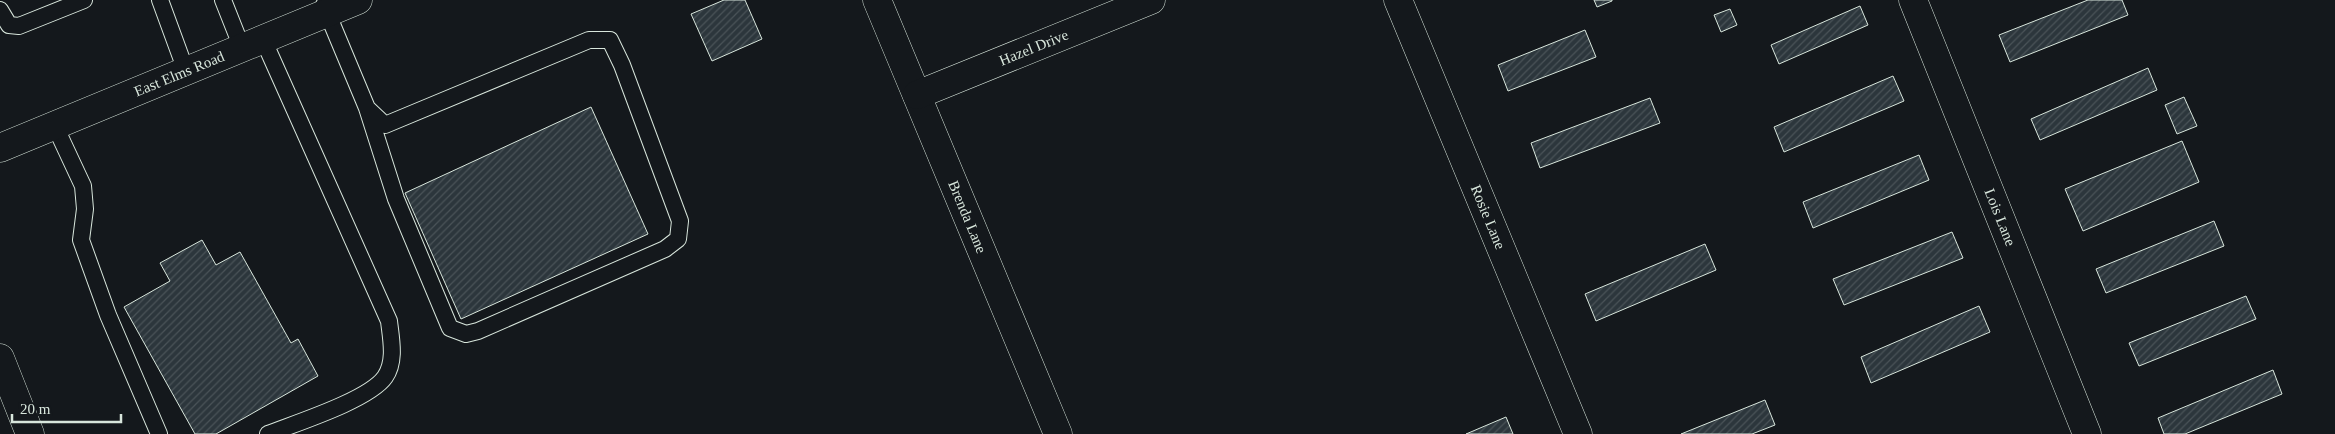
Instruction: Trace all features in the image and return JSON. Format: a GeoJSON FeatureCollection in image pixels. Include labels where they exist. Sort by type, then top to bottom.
{"type":"FeatureCollection","features":[{"type":"Feature","properties":{"kind":"street","name":"East Elms Road"},"geometry":{"type":"LineString","coordinates":[[0,148],[253,44],[324,7],[358,0]]}},
{"type":"Feature","properties":{"kind":"street","name":"Brenda Lane"},"geometry":{"type":"LineString","coordinates":[[877,0],[1058,434]]}},
{"type":"Feature","properties":{"kind":"street","name":"Hazel Drive"},"geometry":{"type":"LineString","coordinates":[[917,95],[1150,0]]}},
{"type":"Feature","properties":{"kind":"street","name":"Rosie Lane"},"geometry":{"type":"LineString","coordinates":[[1398,0],[1578,434]]}},
{"type":"Feature","properties":{"kind":"street","name":"Lois Lane"},"geometry":{"type":"LineString","coordinates":[[1913,0],[2087,434]]}},
{"type":"Feature","properties":{"kind":"street"},"geometry":{"type":"LineString","coordinates":[[0,358],[30,434]]}},
{"type":"Feature","properties":{"kind":"lane"},"geometry":{"type":"LineString","coordinates":[[0,10],[9,24],[19,26],[84,0]]}},
{"type":"Feature","properties":{"kind":"lane"},"geometry":{"type":"LineString","coordinates":[[160,0],[186,71]]}},
{"type":"Feature","properties":{"kind":"lane"},"geometry":{"type":"LineString","coordinates":[[223,0],[253,44],[389,321],[393,353],[385,377],[358,398],[268,434]]}},
{"type":"Feature","properties":{"kind":"lane"},"geometry":{"type":"LineString","coordinates":[[324,7],[367,108],[396,199],[450,328],[466,334],[478,331],[665,249],[678,239],[680,221],[622,65],[610,40],[590,40],[385,124],[367,108]]}},
{"type":"Feature","properties":{"kind":"lane"},"geometry":{"type":"LineString","coordinates":[[55,126],[83,186],[86,209],[81,240],[108,315],[159,434]]}},
{"type":"Feature","properties":{"kind":"building"},"geometry":{"type":"Polygon","coordinates":[[[724,0],[745,0],[762,39],[712,61],[691,14],[724,0]]]}},
{"type":"Feature","properties":{"kind":"building"},"geometry":{"type":"Polygon","coordinates":[[[1594,0],[1612,0],[1612,1],[1597,7],[1594,0]]]}},
{"type":"Feature","properties":{"kind":"building"},"geometry":{"type":"Polygon","coordinates":[[[2088,0],[2122,0],[2128,15],[2010,62],[1999,35],[2088,0]]]}},
{"type":"Feature","properties":{"kind":"building"},"geometry":{"type":"Polygon","coordinates":[[[1860,6],[1868,25],[1779,64],[1771,45],[1860,6]]]}},
{"type":"Feature","properties":{"kind":"building"},"geometry":{"type":"Polygon","coordinates":[[[1730,9],[1737,25],[1721,32],[1714,15],[1730,9]]]}},
{"type":"Feature","properties":{"kind":"building"},"geometry":{"type":"Polygon","coordinates":[[[1585,30],[1596,57],[1508,91],[1498,65],[1585,30]]]}},
{"type":"Feature","properties":{"kind":"building"},"geometry":{"type":"Polygon","coordinates":[[[2148,68],[2157,90],[2040,140],[2031,119],[2148,68]]]}},
{"type":"Feature","properties":{"kind":"building"},"geometry":{"type":"Polygon","coordinates":[[[1893,76],[1904,101],[1784,152],[1774,127],[1893,76]]]}},
{"type":"Feature","properties":{"kind":"building"},"geometry":{"type":"Polygon","coordinates":[[[2184,97],[2197,126],[2177,134],[2165,105],[2184,97]]]}},
{"type":"Feature","properties":{"kind":"building"},"geometry":{"type":"Polygon","coordinates":[[[1650,98],[1660,123],[1540,168],[1531,143],[1650,98]]]}},
{"type":"Feature","properties":{"kind":"building"},"geometry":{"type":"Polygon","coordinates":[[[591,107],[648,234],[461,319],[405,193],[591,107]]]}},
{"type":"Feature","properties":{"kind":"building"},"geometry":{"type":"Polygon","coordinates":[[[2182,141],[2199,182],[2083,231],[2065,189],[2182,141]]]}},
{"type":"Feature","properties":{"kind":"building"},"geometry":{"type":"Polygon","coordinates":[[[1919,155],[1929,180],[1813,228],[1803,202],[1919,155]]]}},
{"type":"Feature","properties":{"kind":"building"},"geometry":{"type":"Polygon","coordinates":[[[2214,221],[2224,246],[2106,293],[2096,269],[2214,221]]]}},
{"type":"Feature","properties":{"kind":"building"},"geometry":{"type":"Polygon","coordinates":[[[1952,232],[1963,258],[1844,305],[1833,279],[1952,232]]]}},
{"type":"Feature","properties":{"kind":"building"},"geometry":{"type":"Polygon","coordinates":[[[202,240],[216,265],[240,252],[291,343],[298,339],[318,376],[216,434],[195,434],[124,307],[170,281],[160,263],[202,240]]]}},
{"type":"Feature","properties":{"kind":"building"},"geometry":{"type":"Polygon","coordinates":[[[1705,244],[1716,270],[1596,321],[1585,294],[1705,244]]]}},
{"type":"Feature","properties":{"kind":"building"},"geometry":{"type":"Polygon","coordinates":[[[2246,296],[2256,319],[2139,366],[2129,343],[2246,296]]]}},
{"type":"Feature","properties":{"kind":"building"},"geometry":{"type":"Polygon","coordinates":[[[1979,306],[1990,332],[1871,383],[1861,357],[1979,306]]]}},
{"type":"Feature","properties":{"kind":"building"},"geometry":{"type":"Polygon","coordinates":[[[2273,370],[2282,394],[2185,434],[2164,434],[2158,418],[2273,370]]]}},
{"type":"Feature","properties":{"kind":"building"},"geometry":{"type":"Polygon","coordinates":[[[1765,400],[1775,425],[1752,434],[1681,434],[1765,400]]]}},
{"type":"Feature","properties":{"kind":"building"},"geometry":{"type":"Polygon","coordinates":[[[1506,417],[1513,434],[1466,434],[1506,417]]]}}]}
